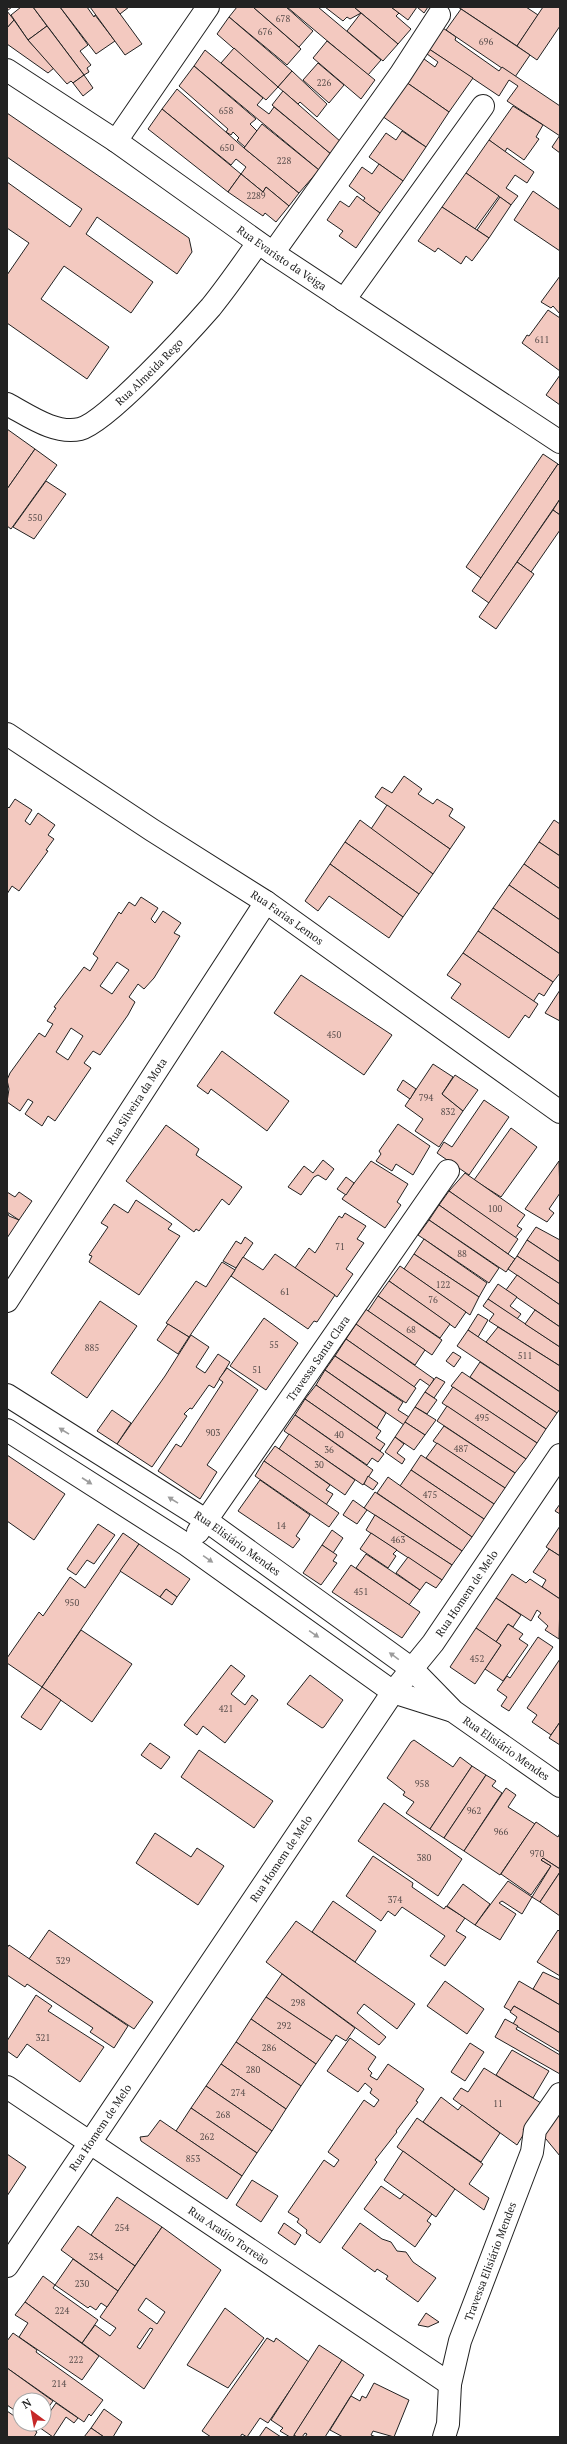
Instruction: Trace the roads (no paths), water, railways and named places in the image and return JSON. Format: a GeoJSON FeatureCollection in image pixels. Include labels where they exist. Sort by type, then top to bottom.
{"type":"FeatureCollection","features":[{"type":"Feature","properties":{"kind":"street"},"geometry":{"type":"LineString","coordinates":[[116,141],[208,7]]}},
{"type":"Feature","properties":{"kind":"street","name":"Rua Almeida Rego"},"geometry":{"type":"LineString","coordinates":[[7,404],[55,428],[80,429],[99,419],[131,391],[266,248],[400,75],[439,15]]}},
{"type":"Feature","properties":{"kind":"street","name":"Rua Evaristo da Veiga"},"geometry":{"type":"LineString","coordinates":[[7,70],[116,141],[266,248],[560,442]]}},
{"type":"Feature","properties":{"kind":"street"},"geometry":{"type":"LineString","coordinates":[[344,300],[483,106]]}},
{"type":"Feature","properties":{"kind":"street","name":"Rua Farias Lemos"},"geometry":{"type":"LineString","coordinates":[[7,734],[152,830],[266,902],[560,1112]]}},
{"type":"Feature","properties":{"kind":"street","name":"Rua Silveira da Mota"},"geometry":{"type":"LineString","coordinates":[[7,1301],[266,902]]}},
{"type":"Feature","properties":{"kind":"street","name":"Travessa Santa Clara"},"geometry":{"type":"LineString","coordinates":[[187,1545],[207,1521],[448,1171]]}},
{"type":"Feature","properties":{"kind":"street","name":"Rua Elisiário Mendes"},"geometry":{"type":"LineString","coordinates":[[7,1395],[207,1521],[412,1669],[453,1711],[560,1786]]}},
{"type":"Feature","properties":{"kind":"street","name":"Rua Elisiário Mendes"},"geometry":{"type":"LineString","coordinates":[[7,1430],[187,1545],[393,1692],[453,1711]]}},
{"type":"Feature","properties":{"kind":"street","name":"Rua Homem de Melo"},"geometry":{"type":"LineString","coordinates":[[7,2266],[393,1692],[433,1643],[560,1455]]}},
{"type":"Feature","properties":{"kind":"street","name":"Rua Araújo Torreão"},"geometry":{"type":"LineString","coordinates":[[7,2087],[89,2144],[450,2384]]}},
{"type":"Feature","properties":{"kind":"street","name":"Travessa Elisiário Mendes"},"geometry":{"type":"LineString","coordinates":[[444,2437],[448,2424],[450,2384],[460,2341],[532,2152],[535,2130],[560,2094]]}}]}
